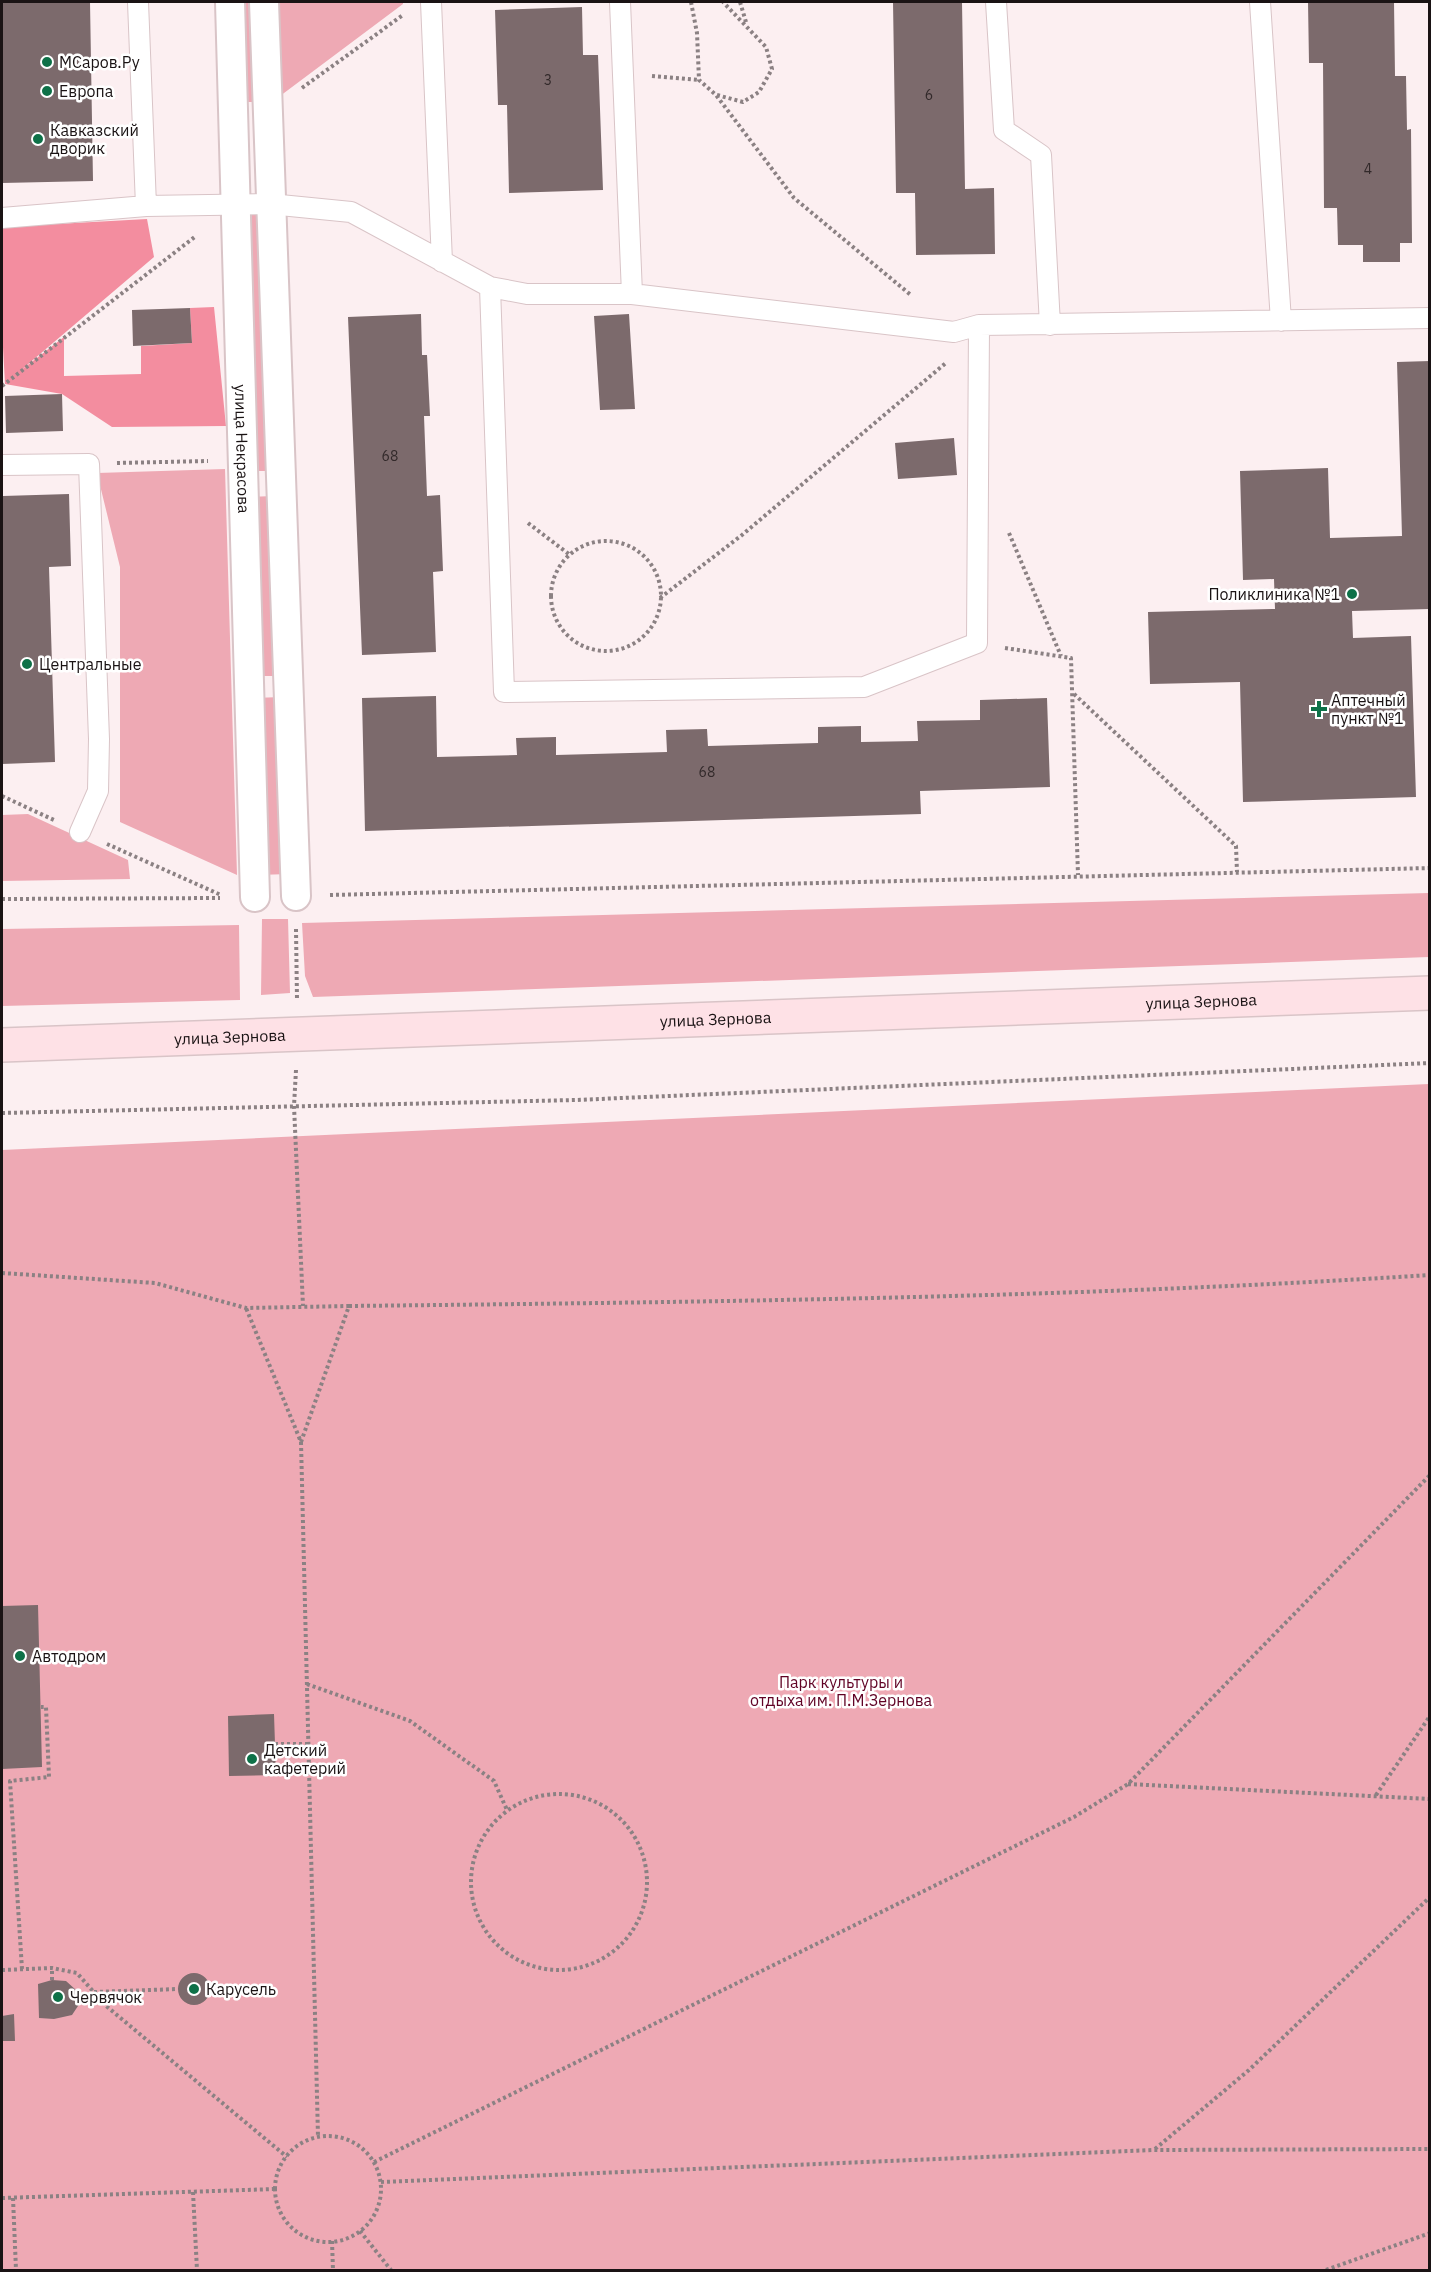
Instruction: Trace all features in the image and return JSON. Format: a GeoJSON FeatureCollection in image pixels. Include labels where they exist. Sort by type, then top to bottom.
{"type":"FeatureCollection","features":[{"type":"Feature","properties":{"kind":"main road","name":"улица Зернова"},"geometry":{"type":"LineString","coordinates":[[2,1045],[1430,993]]}},
{"type":"Feature","properties":{"kind":"street","name":"улица Некрасова"},"geometry":{"type":"LineString","coordinates":[[230,2],[255,897]]}},
{"type":"Feature","properties":{"kind":"street"},"geometry":{"type":"LineString","coordinates":[[264,2],[296,896]]}},
{"type":"Feature","properties":{"kind":"lane"},"geometry":{"type":"LineString","coordinates":[[138,2],[146,206]]}},
{"type":"Feature","properties":{"kind":"lane"},"geometry":{"type":"LineString","coordinates":[[431,2],[442,262]]}},
{"type":"Feature","properties":{"kind":"lane"},"geometry":{"type":"LineString","coordinates":[[620,2],[632,294]]}},
{"type":"Feature","properties":{"kind":"lane"},"geometry":{"type":"LineString","coordinates":[[996,2],[1004,130],[1041,155],[1050,325]]}},
{"type":"Feature","properties":{"kind":"lane"},"geometry":{"type":"LineString","coordinates":[[1260,2],[1281,321]]}},
{"type":"Feature","properties":{"kind":"lane"},"geometry":{"type":"LineString","coordinates":[[2,218],[146,206],[270,204],[351,212],[490,287],[527,294],[632,294],[954,332],[979,324],[1050,325],[1430,318]]}},
{"type":"Feature","properties":{"kind":"lane"},"geometry":{"type":"LineString","coordinates":[[490,287],[504,692],[864,687],[976,643],[979,324]]}},
{"type":"Feature","properties":{"kind":"lane"},"geometry":{"type":"LineString","coordinates":[[2,465],[89,464],[99,740],[98,791],[80,832]]}},
{"type":"Feature","properties":{"kind":"path"},"geometry":{"type":"LineString","coordinates":[[691,2],[697,33],[699,80]]}},
{"type":"Feature","properties":{"kind":"path"},"geometry":{"type":"LineString","coordinates":[[716,95],[743,102],[759,92],[772,69],[766,47],[746,22],[723,2]]}},
{"type":"Feature","properties":{"kind":"path"},"geometry":{"type":"LineString","coordinates":[[741,2],[746,22]]}},
{"type":"Feature","properties":{"kind":"path"},"geometry":{"type":"LineString","coordinates":[[268,113],[412,8]]}},
{"type":"Feature","properties":{"kind":"path"},"geometry":{"type":"LineString","coordinates":[[624,73],[699,80],[716,95],[794,198],[954,332]]}},
{"type":"Feature","properties":{"kind":"path"},"geometry":{"type":"LineString","coordinates":[[2,386],[236,205]]}},
{"type":"Feature","properties":{"kind":"path"},"geometry":{"type":"LineString","coordinates":[[660,598],[742,536],[959,351],[979,350]]}},
{"type":"Feature","properties":{"kind":"path"},"geometry":{"type":"LineString","coordinates":[[89,464],[242,460]]}},
{"type":"Feature","properties":{"kind":"path"},"geometry":{"type":"LineString","coordinates":[[498,500],[570,555]]}},
{"type":"Feature","properties":{"kind":"path"},"geometry":{"type":"LineString","coordinates":[[1005,526],[1062,657]]}},
{"type":"Feature","properties":{"kind":"path"},"geometry":{"type":"LineString","coordinates":[[596,541],[617,541],[637,550],[652,565],[660,586],[660,609],[650,630],[632,645],[610,651],[590,648],[572,639],[559,624],[551,605],[552,584],[560,564],[570,555],[576,549],[596,541]]}},
{"type":"Feature","properties":{"kind":"path"},"geometry":{"type":"LineString","coordinates":[[976,643],[1071,658],[1078,875]]}},
{"type":"Feature","properties":{"kind":"path"},"geometry":{"type":"LineString","coordinates":[[1072,693],[1236,846],[1237,872]]}},
{"type":"Feature","properties":{"kind":"path"},"geometry":{"type":"LineString","coordinates":[[2,796],[227,898],[2,899]]}},
{"type":"Feature","properties":{"kind":"path"},"geometry":{"type":"LineString","coordinates":[[298,975],[296,896],[1430,868]]}},
{"type":"Feature","properties":{"kind":"path"},"geometry":{"type":"LineString","coordinates":[[2,1113],[576,1101],[1430,1063]]}},
{"type":"Feature","properties":{"kind":"path"},"geometry":{"type":"LineString","coordinates":[[294,1106],[303,1306]]}},
{"type":"Feature","properties":{"kind":"path"},"geometry":{"type":"LineString","coordinates":[[2,1273],[155,1283],[246,1308],[696,1302],[1084,1292],[1430,1275]]}},
{"type":"Feature","properties":{"kind":"path"},"geometry":{"type":"LineString","coordinates":[[318,2137],[301,1442],[348,1306]]}},
{"type":"Feature","properties":{"kind":"path"},"geometry":{"type":"LineString","coordinates":[[246,1308],[301,1442]]}},
{"type":"Feature","properties":{"kind":"path"},"geometry":{"type":"LineString","coordinates":[[374,2162],[1074,1817],[1128,1784],[1430,1475]]}},
{"type":"Feature","properties":{"kind":"path"},"geometry":{"type":"LineString","coordinates":[[307,1684],[410,1721],[494,1781],[507,1810]]}},
{"type":"Feature","properties":{"kind":"path"},"geometry":{"type":"LineString","coordinates":[[22,1970],[10,1781],[49,1777],[46,1707],[41,1707]]}},
{"type":"Feature","properties":{"kind":"path"},"geometry":{"type":"LineString","coordinates":[[1376,1795],[1430,1716]]}},
{"type":"Feature","properties":{"kind":"path"},"geometry":{"type":"LineString","coordinates":[[275,1744],[309,1744]]}},
{"type":"Feature","properties":{"kind":"path"},"geometry":{"type":"LineString","coordinates":[[1128,1784],[1430,1799]]}},
{"type":"Feature","properties":{"kind":"path"},"geometry":{"type":"LineString","coordinates":[[563,1794],[592,1800],[617,1816],[636,1839],[646,1867],[646,1896],[636,1924],[618,1948],[593,1964],[564,1971],[536,1968],[510,1956],[489,1937],[475,1912],[470,1884],[474,1856],[487,1830],[507,1810],[534,1798],[563,1794]]}},
{"type":"Feature","properties":{"kind":"path"},"geometry":{"type":"LineString","coordinates":[[1154,2150],[1249,2070],[1430,1897]]}},
{"type":"Feature","properties":{"kind":"path"},"geometry":{"type":"LineString","coordinates":[[52,1968],[52,1980]]}},
{"type":"Feature","properties":{"kind":"path"},"geometry":{"type":"LineString","coordinates":[[2,1970],[52,1968],[77,1973],[105,2005],[287,2157]]}},
{"type":"Feature","properties":{"kind":"path"},"geometry":{"type":"LineString","coordinates":[[94,1992],[178,1989]]}},
{"type":"Feature","properties":{"kind":"path"},"geometry":{"type":"LineString","coordinates":[[318,2137],[340,2137],[360,2146],[374,2162],[381,2182],[380,2201],[373,2218],[360,2231],[343,2240],[323,2242],[302,2236],[286,2222],[276,2202],[275,2180],[287,2157],[298,2145],[318,2137]]}},
{"type":"Feature","properties":{"kind":"path"},"geometry":{"type":"LineString","coordinates":[[381,2182],[1154,2150],[1430,2149]]}},
{"type":"Feature","properties":{"kind":"path"},"geometry":{"type":"LineString","coordinates":[[2,2198],[275,2189]]}},
{"type":"Feature","properties":{"kind":"path"},"geometry":{"type":"LineString","coordinates":[[193,2192],[196,2271]]}},
{"type":"Feature","properties":{"kind":"path"},"geometry":{"type":"LineString","coordinates":[[13,2198],[15,2271]]}},
{"type":"Feature","properties":{"kind":"path"},"geometry":{"type":"LineString","coordinates":[[360,2231],[391,2271]]}},
{"type":"Feature","properties":{"kind":"path"},"geometry":{"type":"LineString","coordinates":[[1326,2271],[1430,2233]]}},
{"type":"Feature","properties":{"kind":"path"},"geometry":{"type":"LineString","coordinates":[[332,2241],[333,2271]]}},
{"type":"Feature","properties":{"kind":"green space"},"geometry":{"type":"Polygon","coordinates":[[[237,2],[257,2],[259,102],[240,102],[237,2]]]}},
{"type":"Feature","properties":{"kind":"green space"},"geometry":{"type":"Polygon","coordinates":[[[273,2],[403,2],[403,4],[276,99],[273,2]]]}},
{"type":"Feature","properties":{"kind":"green space"},"geometry":{"type":"Polygon","coordinates":[[[266,210],[274,471],[248,471],[240,211],[266,210]]]}},
{"type":"Feature","properties":{"kind":"green space"},"geometry":{"type":"Polygon","coordinates":[[[225,469],[237,875],[120,822],[120,567],[97,473],[225,469]]]}},
{"type":"Feature","properties":{"kind":"green space"},"geometry":{"type":"Polygon","coordinates":[[[274,496],[281,676],[254,676],[249,497],[274,496]]]}},
{"type":"Feature","properties":{"kind":"green space"},"geometry":{"type":"Polygon","coordinates":[[[281,697],[289,874],[258,875],[254,698],[281,697]]]}},
{"type":"Feature","properties":{"kind":"green space"},"geometry":{"type":"Polygon","coordinates":[[[28,814],[128,860],[130,879],[2,881],[2,815],[28,814]]]}},
{"type":"Feature","properties":{"kind":"green space"},"geometry":{"type":"Polygon","coordinates":[[[1429,893],[1429,957],[313,997],[305,976],[302,923],[1429,893]]]}},
{"type":"Feature","properties":{"kind":"green space"},"geometry":{"type":"Polygon","coordinates":[[[262,919],[288,919],[290,993],[261,995],[262,919]]]}},
{"type":"Feature","properties":{"kind":"green space"},"geometry":{"type":"Polygon","coordinates":[[[239,925],[240,1000],[2,1006],[2,929],[239,925]]]}},
{"type":"Feature","properties":{"kind":"green space","name":"Парк культуры и отдыха им. П.М.Зернова"},"geometry":{"type":"Polygon","coordinates":[[[1429,1084],[1429,2270],[2,2270],[2,1150],[1429,1084]]]}},
{"type":"Feature","properties":{"kind":"shaded area"},"geometry":{"type":"Polygon","coordinates":[[[147,219],[154,257],[20,371],[64,337],[64,376],[141,374],[141,346],[192,343],[190,308],[214,307],[226,426],[112,427],[62,394],[5,384],[2,329],[2,227],[147,219]]]}},
{"type":"Feature","properties":{"kind":"building","name":"Европа"},"geometry":{"type":"Polygon","coordinates":[[[2,2],[90,2],[93,181],[2,183],[2,2]]]}},
{"type":"Feature","properties":{"kind":"building"},"geometry":{"type":"Polygon","coordinates":[[[893,2],[962,2],[965,189],[994,188],[995,254],[916,255],[915,193],[896,193],[893,2]]]}},
{"type":"Feature","properties":{"kind":"building"},"geometry":{"type":"Polygon","coordinates":[[[1308,2],[1394,2],[1395,76],[1406,76],[1407,130],[1411,129],[1412,243],[1400,243],[1400,262],[1363,262],[1363,245],[1338,245],[1337,208],[1324,208],[1323,63],[1309,63],[1308,2]]]}},
{"type":"Feature","properties":{"kind":"building"},"geometry":{"type":"Polygon","coordinates":[[[582,7],[583,55],[598,55],[603,190],[509,193],[507,105],[498,105],[495,10],[582,7]]]}},
{"type":"Feature","properties":{"kind":"building"},"geometry":{"type":"Polygon","coordinates":[[[190,308],[192,343],[133,346],[132,310],[190,308]]]}},
{"type":"Feature","properties":{"kind":"building"},"geometry":{"type":"Polygon","coordinates":[[[421,314],[422,355],[427,355],[430,416],[424,416],[427,496],[440,495],[443,571],[433,572],[436,652],[362,655],[348,317],[421,314]]]}},
{"type":"Feature","properties":{"kind":"building"},"geometry":{"type":"Polygon","coordinates":[[[629,314],[635,409],[600,410],[594,316],[629,314]]]}},
{"type":"Feature","properties":{"kind":"building","name":"Поликлиника №1"},"geometry":{"type":"Polygon","coordinates":[[[1430,361],[1430,609],[1352,611],[1353,638],[1411,636],[1416,797],[1243,802],[1240,682],[1150,684],[1148,612],[1275,609],[1274,579],[1243,580],[1240,471],[1328,468],[1330,538],[1402,536],[1397,362],[1430,361]]]}},
{"type":"Feature","properties":{"kind":"building"},"geometry":{"type":"Polygon","coordinates":[[[62,394],[63,431],[6,433],[5,396],[62,394]]]}},
{"type":"Feature","properties":{"kind":"building"},"geometry":{"type":"Polygon","coordinates":[[[954,438],[957,475],[898,479],[895,443],[954,438]]]}},
{"type":"Feature","properties":{"kind":"building","name":"Центральные"},"geometry":{"type":"Polygon","coordinates":[[[69,494],[71,566],[49,567],[55,762],[2,764],[3,496],[69,494]]]}},
{"type":"Feature","properties":{"kind":"building"},"geometry":{"type":"Polygon","coordinates":[[[436,696],[437,757],[517,755],[516,738],[556,737],[556,755],[667,752],[666,730],[707,729],[708,746],[818,743],[818,727],[861,726],[861,742],[918,741],[917,721],[980,720],[980,700],[1047,698],[1050,787],[920,791],[921,814],[365,831],[362,698],[436,696]]]}},
{"type":"Feature","properties":{"kind":"building","name":"Автодром"},"geometry":{"type":"Polygon","coordinates":[[[38,1605],[42,1767],[2,1769],[2,1606],[38,1605]]]}},
{"type":"Feature","properties":{"kind":"building","name":"Детский кафетерий"},"geometry":{"type":"Polygon","coordinates":[[[274,1714],[276,1775],[229,1776],[228,1716],[274,1714]]]}},
{"type":"Feature","properties":{"kind":"building","name":"Карусель"},"geometry":{"type":"Polygon","coordinates":[[[194,1973],[205,1978],[210,1989],[205,2000],[194,2005],[183,2000],[178,1989],[183,1978],[194,1973]]]}},
{"type":"Feature","properties":{"kind":"building","name":"Червячок"},"geometry":{"type":"Polygon","coordinates":[[[52,1980],[66,1981],[76,1990],[80,2003],[72,2015],[54,2019],[39,2018],[38,1984],[52,1980]]]}},
{"type":"Feature","properties":{"kind":"building"},"geometry":{"type":"Polygon","coordinates":[[[14,2014],[15,2041],[2,2041],[2,2016],[14,2014]]]}},
{"type":"Feature","properties":{"kind":"place","name":"МСаров.Ру"},"geometry":{"type":"Point","coordinates":[47,62]}},
{"type":"Feature","properties":{"kind":"place","name":"Европа"},"geometry":{"type":"Point","coordinates":[47,91]}},
{"type":"Feature","properties":{"kind":"place","name":"Кавказский дворик"},"geometry":{"type":"Point","coordinates":[38,139]}},
{"type":"Feature","properties":{"kind":"place","name":"Поликлиника №1"},"geometry":{"type":"Point","coordinates":[1352,594]}},
{"type":"Feature","properties":{"kind":"place","name":"Центральные"},"geometry":{"type":"Point","coordinates":[27,664]}},
{"type":"Feature","properties":{"kind":"place","name":"Аптечный пункт №1"},"geometry":{"type":"Point","coordinates":[1319,709]}},
{"type":"Feature","properties":{"kind":"place","name":"Автодром"},"geometry":{"type":"Point","coordinates":[20,1656]}},
{"type":"Feature","properties":{"kind":"place","name":"Детский кафетерий"},"geometry":{"type":"Point","coordinates":[252,1759]}},
{"type":"Feature","properties":{"kind":"place","name":"Карусель"},"geometry":{"type":"Point","coordinates":[194,1989]}},
{"type":"Feature","properties":{"kind":"place","name":"Червячок"},"geometry":{"type":"Point","coordinates":[58,1997]}}]}
